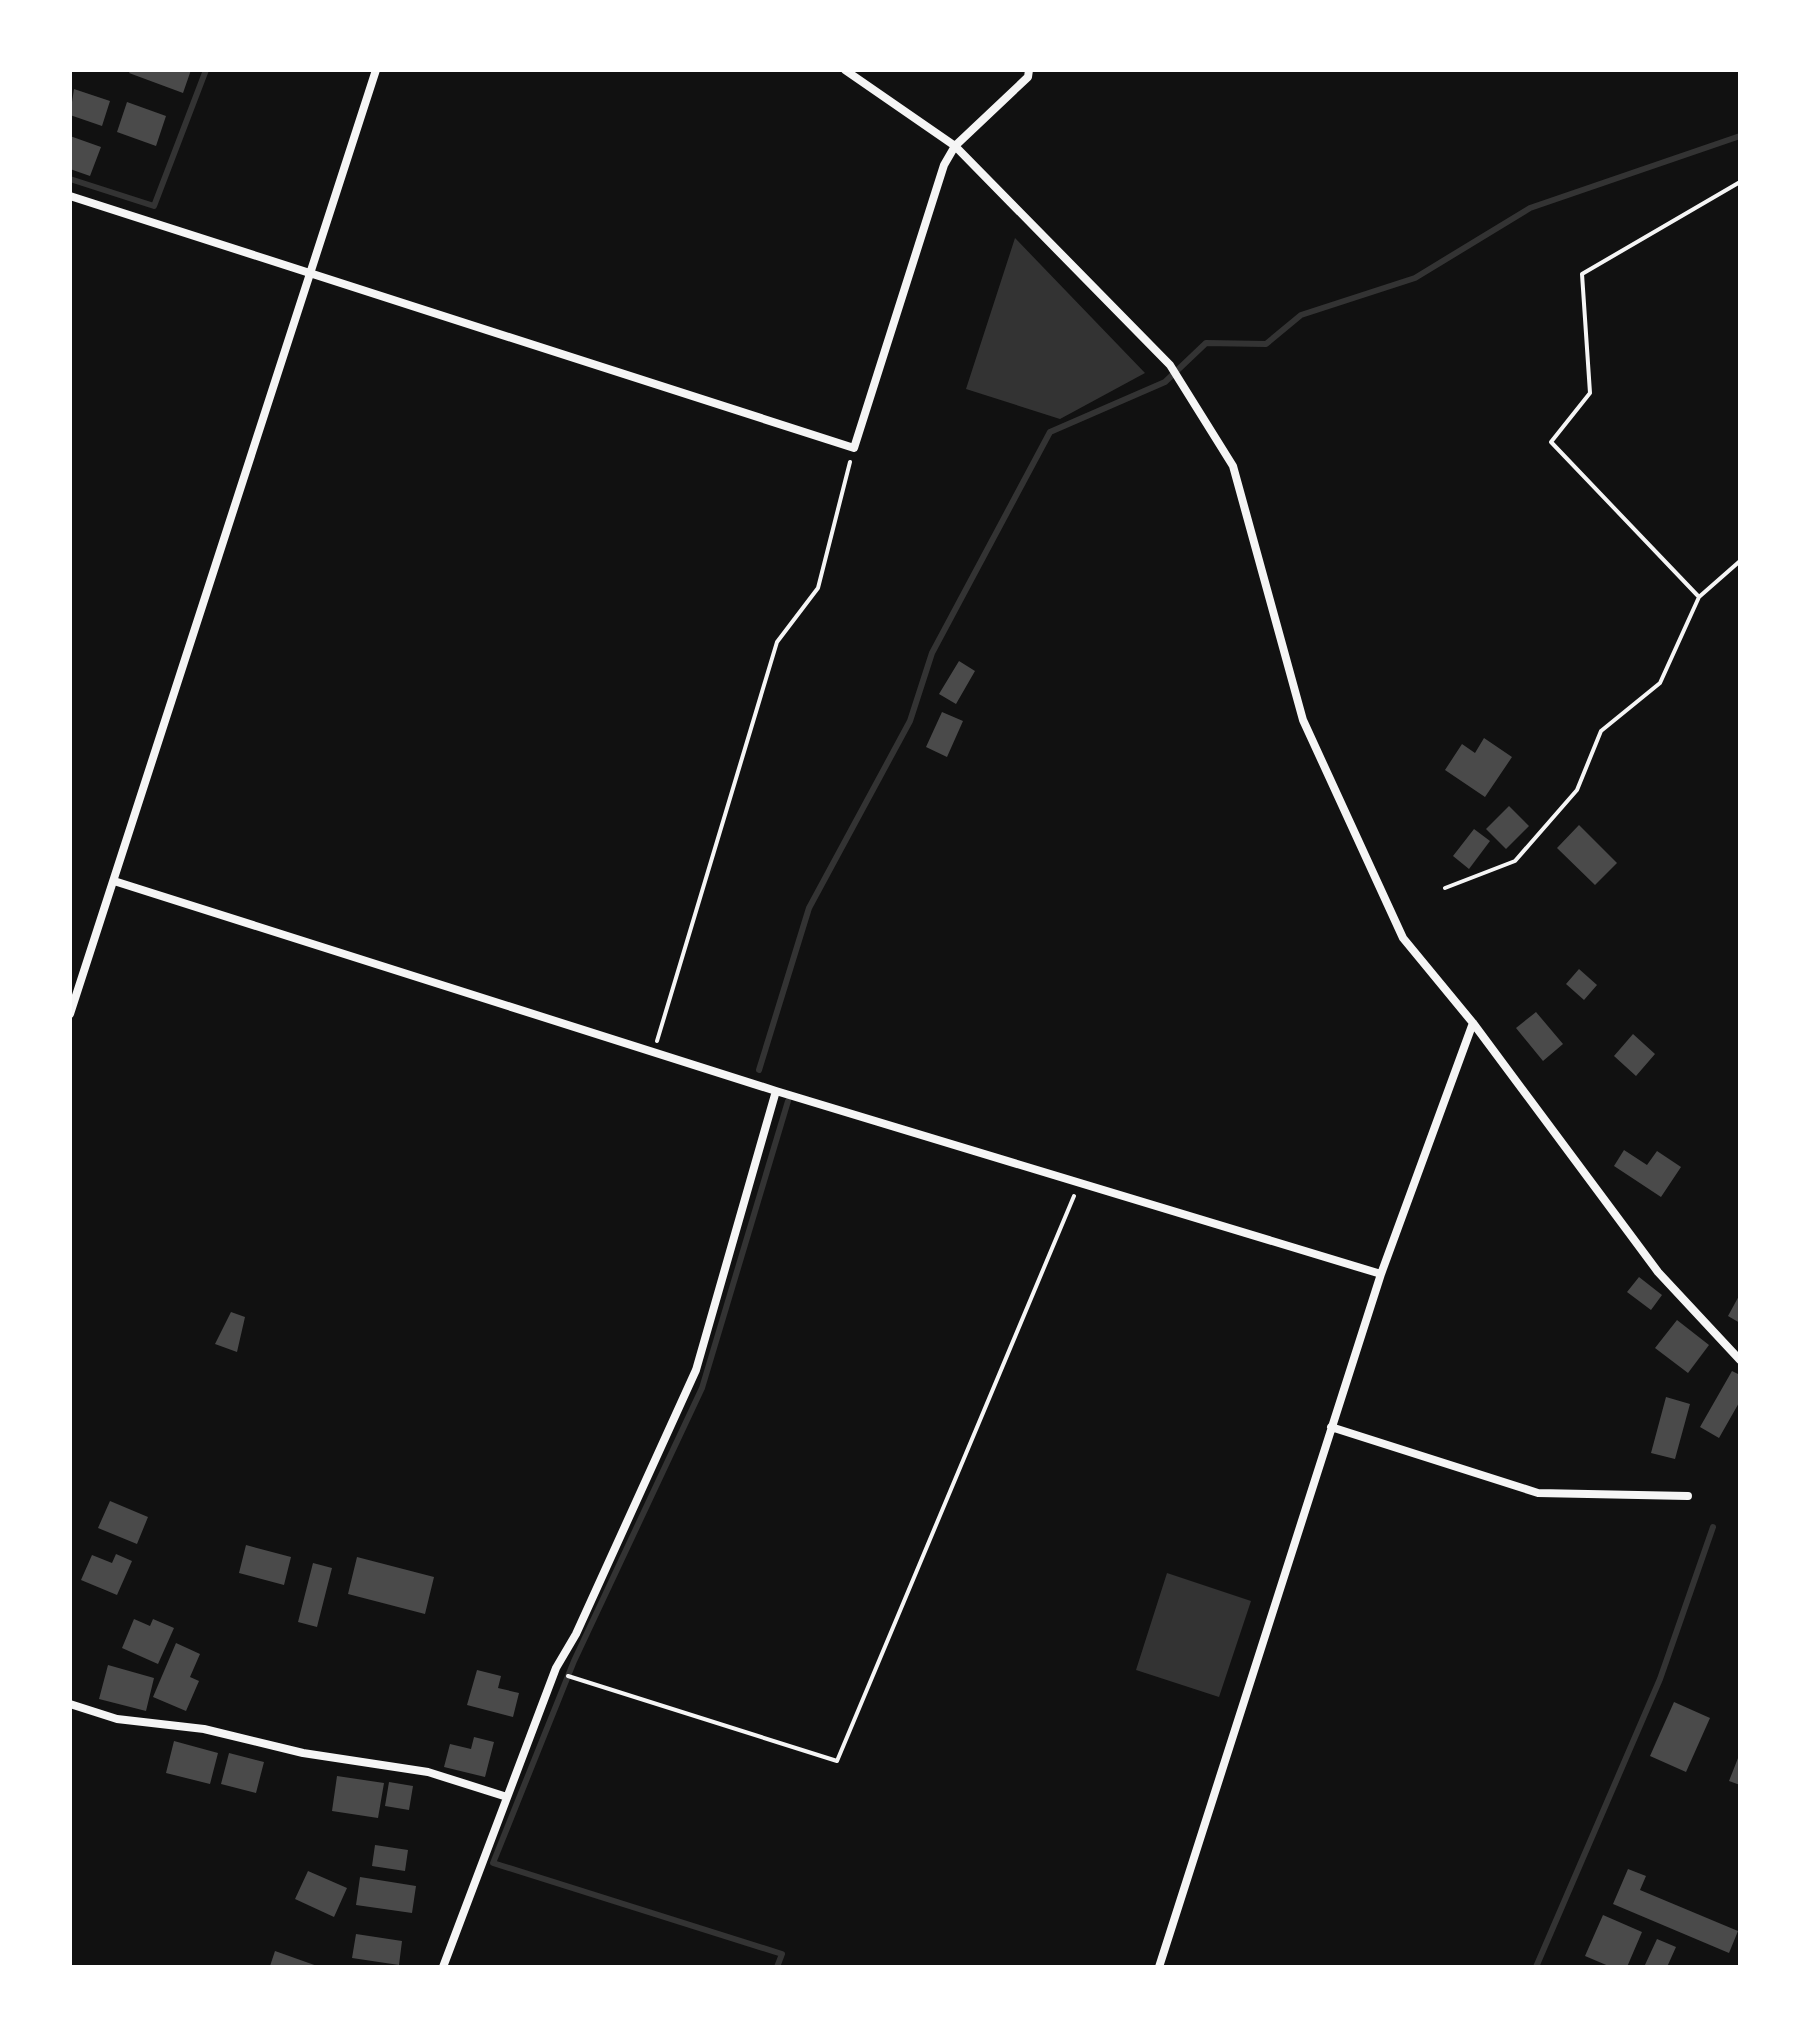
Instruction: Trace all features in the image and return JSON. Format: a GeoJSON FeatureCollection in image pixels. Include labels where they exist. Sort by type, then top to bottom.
{"type":"FeatureCollection","features":[{"type":"Feature","properties":{"kind":"street"},"geometry":{"type":"LineString","coordinates":[[70,1014],[376,70]]}},
{"type":"Feature","properties":{"kind":"street"},"geometry":{"type":"LineString","coordinates":[[845,70],[955,146],[1170,365],[1233,466],[1303,720],[1403,938],[1473,1023],[1658,1272],[1740,1360]]}},
{"type":"Feature","properties":{"kind":"street"},"geometry":{"type":"LineString","coordinates":[[70,196],[854,448],[944,165],[955,146],[1028,77],[1029,70]]}},
{"type":"Feature","properties":{"kind":"street"},"geometry":{"type":"LineString","coordinates":[[114,881],[776,1091],[1381,1274]]}},
{"type":"Feature","properties":{"kind":"street"},"geometry":{"type":"LineString","coordinates":[[1159,1967],[1381,1274],[1473,1023]]}},
{"type":"Feature","properties":{"kind":"street"},"geometry":{"type":"LineString","coordinates":[[443,1967],[556,1668],[576,1634],[696,1370],[776,1091]]}},
{"type":"Feature","properties":{"kind":"street"},"geometry":{"type":"LineString","coordinates":[[1331,1427],[1538,1493],[1688,1496]]}},
{"type":"Feature","properties":{"kind":"street"},"geometry":{"type":"LineString","coordinates":[[70,1704],[117,1719],[204,1729],[303,1753],[428,1772],[507,1797]]}},
{"type":"Feature","properties":{"kind":"path"},"geometry":{"type":"LineString","coordinates":[[1699,597],[1551,442],[1590,393],[1582,274],[1740,182]]}},
{"type":"Feature","properties":{"kind":"path"},"geometry":{"type":"LineString","coordinates":[[654,1053],[777,642],[818,588],[854,448]]}},
{"type":"Feature","properties":{"kind":"path"},"geometry":{"type":"LineString","coordinates":[[1445,888],[1515,861],[1526,849],[1577,790],[1601,731],[1660,683],[1699,597],[1740,561]]}},
{"type":"Feature","properties":{"kind":"path"},"geometry":{"type":"LineString","coordinates":[[576,1681],[837,1761],[1080,1183]]}},
{"type":"Feature","properties":{"kind":"shaded area"},"geometry":{"type":"Polygon","coordinates":[[[1015,238],[1145,373],[1060,419],[966,389],[1015,238]]]}},
{"type":"Feature","properties":{"kind":"shaded area"},"geometry":{"type":"Polygon","coordinates":[[[1167,1573],[1251,1601],[1219,1697],[1136,1670],[1167,1573]]]}},
{"type":"Feature","properties":{"kind":"building"},"geometry":{"type":"Polygon","coordinates":[[[131,70],[191,70],[183,93],[129,73],[131,70]]]}},
{"type":"Feature","properties":{"kind":"building"},"geometry":{"type":"Polygon","coordinates":[[[74,89],[110,101],[102,126],[70,115],[74,89]]]}},
{"type":"Feature","properties":{"kind":"building"},"geometry":{"type":"Polygon","coordinates":[[[127,102],[166,116],[156,146],[117,132],[127,102]]]}},
{"type":"Feature","properties":{"kind":"building"},"geometry":{"type":"Polygon","coordinates":[[[70,136],[101,147],[90,176],[70,169],[70,136]]]}},
{"type":"Feature","properties":{"kind":"building"},"geometry":{"type":"Polygon","coordinates":[[[959,661],[975,671],[956,704],[939,694],[959,661]]]}},
{"type":"Feature","properties":{"kind":"building"},"geometry":{"type":"Polygon","coordinates":[[[942,712],[963,721],[947,757],[926,747],[942,712]]]}},
{"type":"Feature","properties":{"kind":"building"},"geometry":{"type":"Polygon","coordinates":[[[1484,738],[1512,757],[1485,797],[1445,770],[1462,744],[1475,753],[1484,738]]]}},
{"type":"Feature","properties":{"kind":"building"},"geometry":{"type":"Polygon","coordinates":[[[1509,806],[1529,826],[1506,849],[1486,829],[1509,806]]]}},
{"type":"Feature","properties":{"kind":"building"},"geometry":{"type":"Polygon","coordinates":[[[1579,825],[1617,863],[1595,885],[1557,848],[1579,825]]]}},
{"type":"Feature","properties":{"kind":"building"},"geometry":{"type":"Polygon","coordinates":[[[1474,829],[1490,841],[1469,869],[1453,856],[1474,829]]]}},
{"type":"Feature","properties":{"kind":"building"},"geometry":{"type":"Polygon","coordinates":[[[1579,969],[1597,985],[1584,1000],[1566,984],[1579,969]]]}},
{"type":"Feature","properties":{"kind":"building"},"geometry":{"type":"Polygon","coordinates":[[[1536,1012],[1563,1044],[1543,1061],[1516,1028],[1536,1012]]]}},
{"type":"Feature","properties":{"kind":"building"},"geometry":{"type":"Polygon","coordinates":[[[1633,1034],[1655,1054],[1636,1076],[1614,1056],[1633,1034]]]}},
{"type":"Feature","properties":{"kind":"building"},"geometry":{"type":"Polygon","coordinates":[[[1624,1150],[1647,1165],[1657,1151],[1681,1167],[1661,1197],[1614,1166],[1624,1150]]]}},
{"type":"Feature","properties":{"kind":"building"},"geometry":{"type":"Polygon","coordinates":[[[1639,1277],[1662,1295],[1651,1310],[1627,1292],[1639,1277]]]}},
{"type":"Feature","properties":{"kind":"building"},"geometry":{"type":"Polygon","coordinates":[[[1740,1294],[1740,1323],[1728,1316],[1740,1294]]]}},
{"type":"Feature","properties":{"kind":"building"},"geometry":{"type":"Polygon","coordinates":[[[231,1312],[245,1317],[237,1352],[215,1344],[231,1312]]]}},
{"type":"Feature","properties":{"kind":"building"},"geometry":{"type":"Polygon","coordinates":[[[1677,1320],[1709,1345],[1688,1373],[1655,1348],[1677,1320]]]}},
{"type":"Feature","properties":{"kind":"building"},"geometry":{"type":"Polygon","coordinates":[[[1732,1371],[1740,1375],[1740,1401],[1719,1438],[1700,1427],[1732,1371]]]}},
{"type":"Feature","properties":{"kind":"building"},"geometry":{"type":"Polygon","coordinates":[[[1666,1397],[1690,1404],[1675,1459],[1651,1453],[1666,1397]]]}},
{"type":"Feature","properties":{"kind":"building"},"geometry":{"type":"Polygon","coordinates":[[[110,1501],[148,1517],[137,1544],[98,1528],[110,1501]]]}},
{"type":"Feature","properties":{"kind":"building"},"geometry":{"type":"Polygon","coordinates":[[[246,1545],[291,1557],[284,1585],[239,1573],[246,1545]]]}},
{"type":"Feature","properties":{"kind":"building"},"geometry":{"type":"Polygon","coordinates":[[[116,1554],[132,1561],[117,1595],[81,1580],[92,1555],[112,1563],[116,1554]]]}},
{"type":"Feature","properties":{"kind":"building"},"geometry":{"type":"Polygon","coordinates":[[[357,1557],[434,1577],[425,1614],[348,1594],[357,1557]]]}},
{"type":"Feature","properties":{"kind":"building"},"geometry":{"type":"Polygon","coordinates":[[[313,1563],[332,1568],[317,1627],[298,1622],[313,1563]]]}},
{"type":"Feature","properties":{"kind":"building"},"geometry":{"type":"Polygon","coordinates":[[[134,1619],[150,1626],[153,1619],[174,1628],[158,1664],[122,1648],[134,1619]]]}},
{"type":"Feature","properties":{"kind":"building"},"geometry":{"type":"Polygon","coordinates":[[[176,1643],[200,1654],[190,1677],[199,1681],[186,1711],[153,1697],[176,1643]]]}},
{"type":"Feature","properties":{"kind":"building"},"geometry":{"type":"Polygon","coordinates":[[[108,1665],[154,1678],[146,1711],[99,1699],[108,1665]]]}},
{"type":"Feature","properties":{"kind":"building"},"geometry":{"type":"Polygon","coordinates":[[[477,1670],[501,1676],[498,1688],[519,1693],[513,1717],[467,1705],[477,1670]]]}},
{"type":"Feature","properties":{"kind":"building"},"geometry":{"type":"Polygon","coordinates":[[[1674,1702],[1710,1718],[1686,1772],[1650,1756],[1674,1702]]]}},
{"type":"Feature","properties":{"kind":"building"},"geometry":{"type":"Polygon","coordinates":[[[474,1737],[494,1742],[485,1777],[444,1767],[450,1744],[471,1749],[474,1737]]]}},
{"type":"Feature","properties":{"kind":"building"},"geometry":{"type":"Polygon","coordinates":[[[174,1741],[218,1753],[210,1784],[166,1773],[174,1741]]]}},
{"type":"Feature","properties":{"kind":"building"},"geometry":{"type":"Polygon","coordinates":[[[229,1753],[264,1762],[256,1793],[221,1784],[229,1753]]]}},
{"type":"Feature","properties":{"kind":"building"},"geometry":{"type":"Polygon","coordinates":[[[1740,1753],[1740,1785],[1729,1781],[1740,1753]]]}},
{"type":"Feature","properties":{"kind":"building"},"geometry":{"type":"Polygon","coordinates":[[[337,1776],[384,1783],[378,1818],[332,1811],[337,1776]]]}},
{"type":"Feature","properties":{"kind":"building"},"geometry":{"type":"Polygon","coordinates":[[[389,1782],[413,1786],[409,1810],[385,1806],[389,1782]]]}},
{"type":"Feature","properties":{"kind":"building"},"geometry":{"type":"Polygon","coordinates":[[[375,1845],[408,1850],[405,1871],[372,1866],[375,1845]]]}},
{"type":"Feature","properties":{"kind":"building"},"geometry":{"type":"Polygon","coordinates":[[[1628,1869],[1646,1876],[1640,1890],[1738,1931],[1729,1953],[1613,1904],[1628,1869]]]}},
{"type":"Feature","properties":{"kind":"building"},"geometry":{"type":"Polygon","coordinates":[[[308,1871],[347,1888],[334,1917],[295,1899],[308,1871]]]}},
{"type":"Feature","properties":{"kind":"building"},"geometry":{"type":"Polygon","coordinates":[[[360,1877],[416,1886],[412,1913],[356,1905],[360,1877]]]}},
{"type":"Feature","properties":{"kind":"building"},"geometry":{"type":"Polygon","coordinates":[[[1603,1915],[1642,1932],[1627,1967],[1611,1967],[1585,1956],[1603,1915]]]}},
{"type":"Feature","properties":{"kind":"building"},"geometry":{"type":"Polygon","coordinates":[[[356,1934],[402,1941],[399,1965],[352,1958],[356,1934]]]}},
{"type":"Feature","properties":{"kind":"building"},"geometry":{"type":"Polygon","coordinates":[[[1657,1939],[1676,1947],[1667,1967],[1644,1967],[1657,1939]]]}},
{"type":"Feature","properties":{"kind":"building"},"geometry":{"type":"Polygon","coordinates":[[[275,1951],[320,1967],[270,1966],[275,1951]]]}},
{"type":"Feature","properties":{"kind":"waterway"},"geometry":{"type":"LineString","coordinates":[[70,179],[154,206],[206,70]]}},
{"type":"Feature","properties":{"kind":"waterway"},"geometry":{"type":"LineString","coordinates":[[759,1070],[809,908],[910,721],[932,653],[1050,432],[1165,382],[1206,343],[1266,344],[1301,315],[1415,278],[1530,208],[1740,136]]}},
{"type":"Feature","properties":{"kind":"waterway"},"geometry":{"type":"LineString","coordinates":[[777,1967],[782,1954],[493,1863],[574,1661],[702,1388],[788,1101]]}},
{"type":"Feature","properties":{"kind":"waterway"},"geometry":{"type":"LineString","coordinates":[[1536,1967],[1660,1679],[1713,1527]]}}]}
